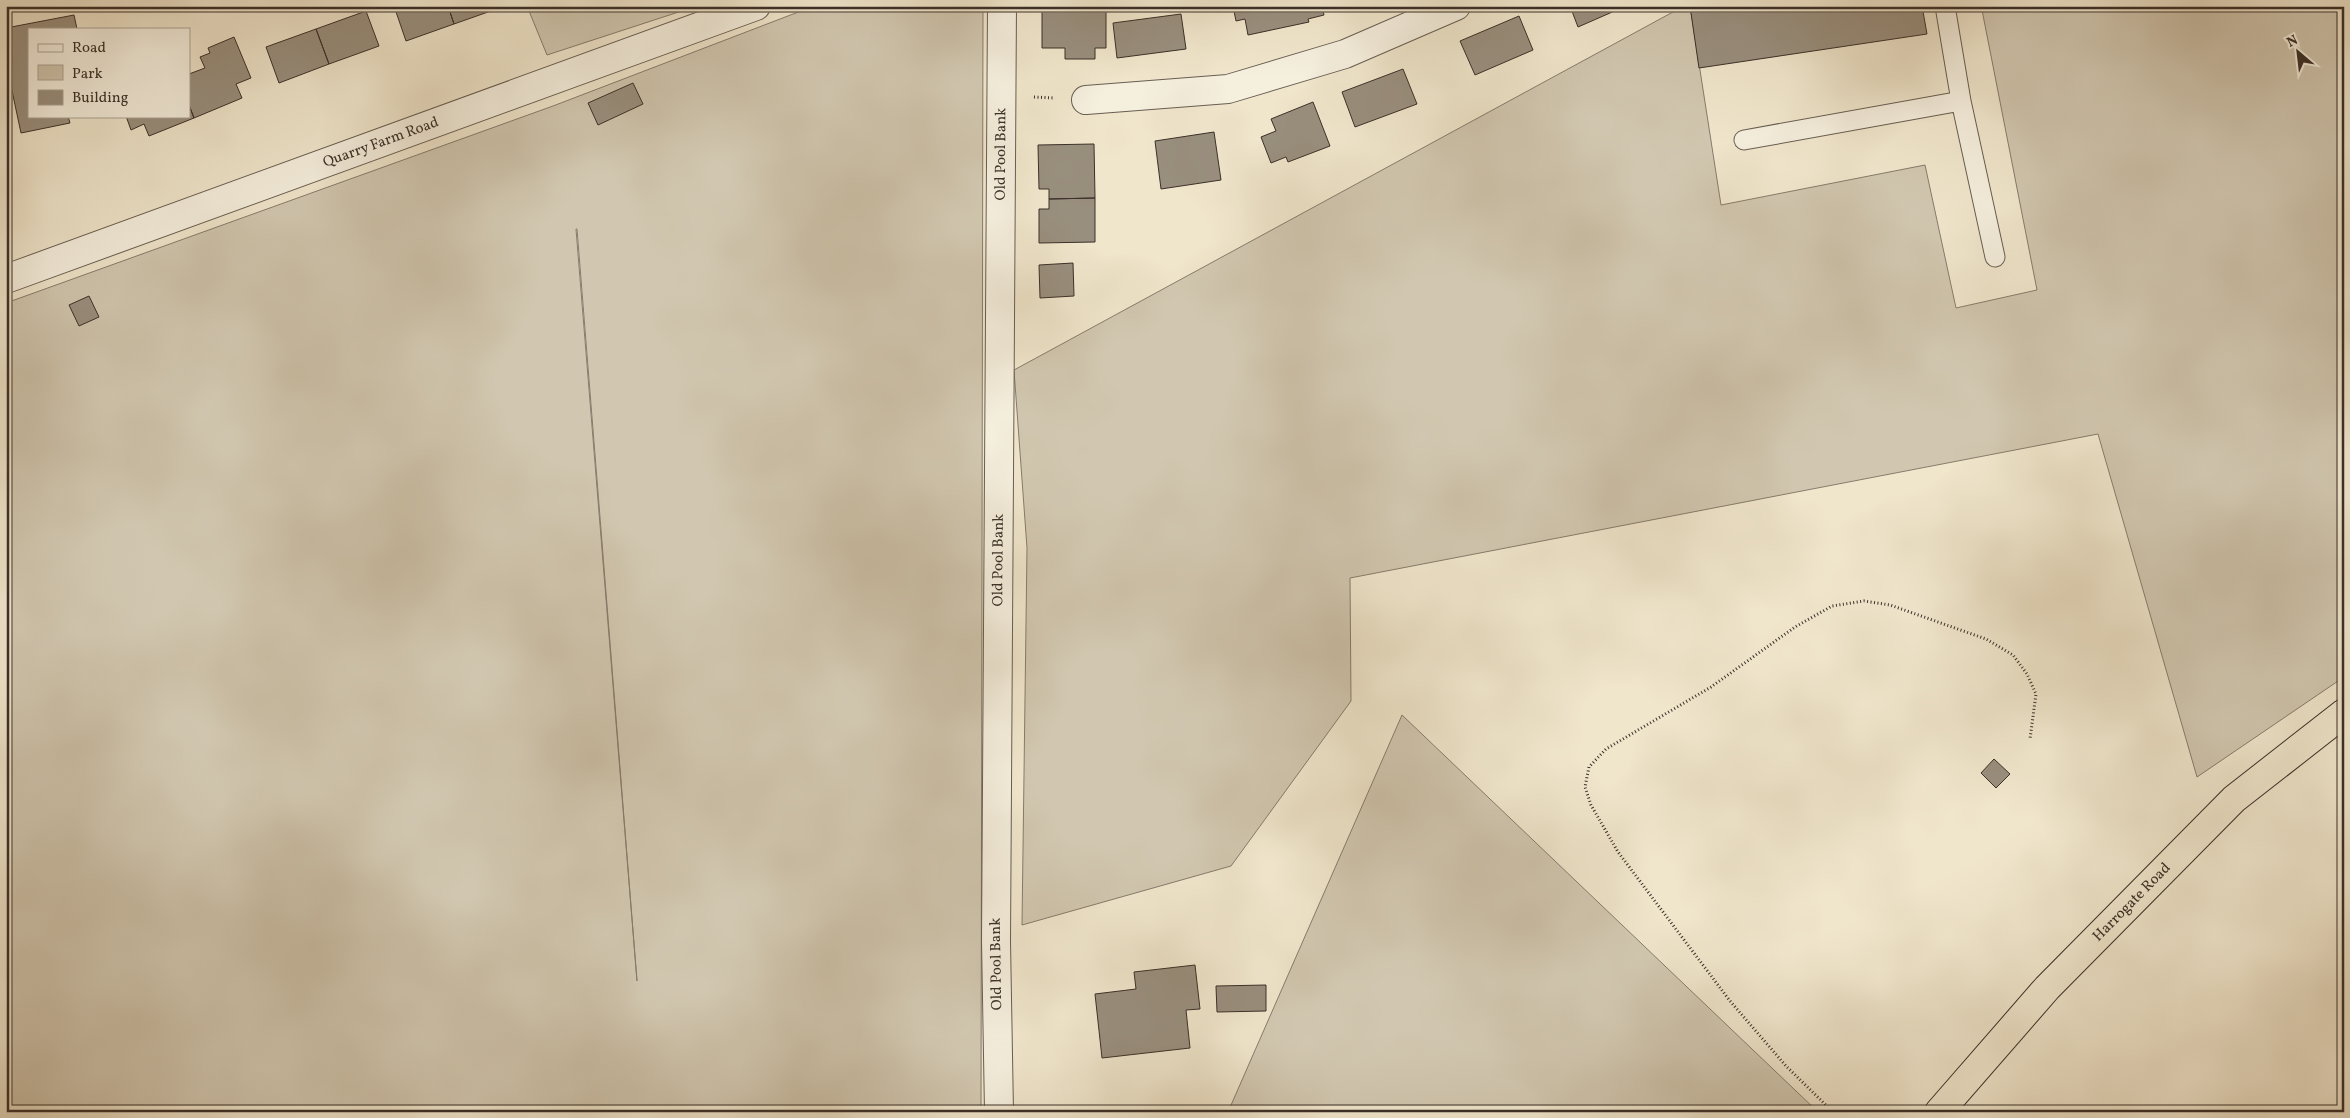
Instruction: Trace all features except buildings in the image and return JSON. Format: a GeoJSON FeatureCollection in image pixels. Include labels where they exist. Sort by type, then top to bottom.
{"type":"FeatureCollection","features":[{"type":"Feature","properties":{"kind":"highway","name":"Harrogate Road"},"geometry":{"type":"LineString","coordinates":[[1939,1112],[2047,988],[2234,799],[2344,713]]}},
{"type":"Feature","properties":{"kind":"street","name":"Quarry Farm Road"},"geometry":{"type":"LineString","coordinates":[[6,279],[756,6]]}},
{"type":"Feature","properties":{"kind":"street","name":"Old Pool Bank"},"geometry":{"type":"LineString","coordinates":[[999,1112],[996,931],[1003,95],[1002,6]]}},
{"type":"Feature","properties":{"kind":"street"},"geometry":{"type":"LineString","coordinates":[[1086,100],[1228,90],[1345,54],[1456,6]]}},
{"type":"Feature","properties":{"kind":"lane"},"geometry":{"type":"LineString","coordinates":[[1945,6],[1961,101],[1995,257]]}},
{"type":"Feature","properties":{"kind":"lane"},"geometry":{"type":"LineString","coordinates":[[1744,140],[1961,101]]}},
{"type":"Feature","properties":{"kind":"path"},"geometry":{"type":"LineString","coordinates":[[1003,95],[1086,100]]}},
{"type":"Feature","properties":{"kind":"path"},"geometry":{"type":"LineString","coordinates":[[1833,1112],[1786,1066],[1730,1001],[1618,852],[1590,805],[1586,787],[1589,768],[1606,749],[1711,687],[1795,627],[1832,606],[1864,600],[1890,605],[1986,639],[2013,655],[2027,674],[2036,694],[2030,740]]}},
{"type":"Feature","properties":{"kind":"green space"},"geometry":{"type":"Polygon","coordinates":[[[527,6],[697,6],[547,55],[527,6]]]}},
{"type":"Feature","properties":{"kind":"green space"},"geometry":{"type":"Polygon","coordinates":[[[814,6],[983,6],[981,1112],[6,1112],[6,303],[553,106],[814,6]],[[576,229],[637,981],[577,229],[576,229]]]}},
{"type":"Feature","properties":{"kind":"green space"},"geometry":{"type":"Polygon","coordinates":[[[1684,6],[1690,6],[1721,205],[1925,165],[1956,308],[2037,290],[1982,10],[1983,6],[2344,6],[2344,677],[2197,777],[2098,434],[1350,578],[1351,701],[1231,866],[1022,925],[1027,548],[1014,370],[1684,6]]]}},
{"type":"Feature","properties":{"kind":"green space"},"geometry":{"type":"Polygon","coordinates":[[[1402,715],[1818,1112],[1228,1112],[1402,715]]]}}]}
